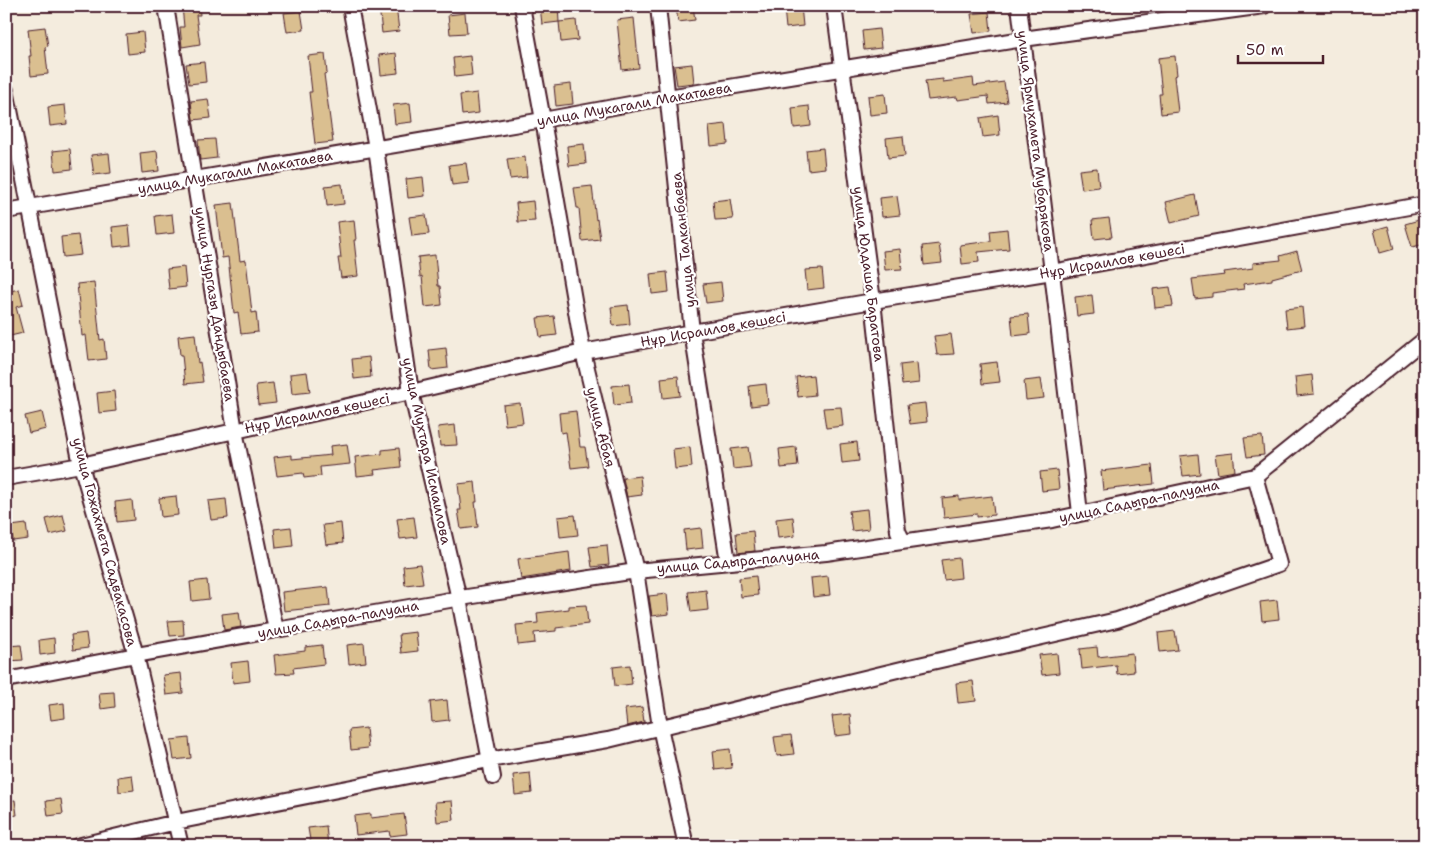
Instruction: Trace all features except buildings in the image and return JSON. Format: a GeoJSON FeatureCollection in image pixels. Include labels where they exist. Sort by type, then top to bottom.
{"type":"FeatureCollection","features":[{"type":"Feature","properties":{"kind":"street","name":"улица Нургазы Дандыбаева"},"geometry":{"type":"LineString","coordinates":[[166,6],[235,431],[276,630]]}},
{"type":"Feature","properties":{"kind":"street","name":"улица Мухтара Исмаилова"},"geometry":{"type":"LineString","coordinates":[[350,6],[376,148],[411,392],[459,599],[492,777]]}},
{"type":"Feature","properties":{"kind":"street","name":"улица Абая"},"geometry":{"type":"LineString","coordinates":[[522,6],[583,352],[636,571],[660,727],[686,846]]}},
{"type":"Feature","properties":{"kind":"street","name":"улица Талканбаева"},"geometry":{"type":"LineString","coordinates":[[658,6],[692,332],[728,562]]}},
{"type":"Feature","properties":{"kind":"street","name":"улица Юлдаша Баратова"},"geometry":{"type":"LineString","coordinates":[[834,6],[873,301],[898,531],[903,542]]}},
{"type":"Feature","properties":{"kind":"street","name":"улица Ярмухамета Мубарякова"},"geometry":{"type":"LineString","coordinates":[[1019,6],[1080,514]]}},
{"type":"Feature","properties":{"kind":"street","name":"улица Мукагали Макатаева"},"geometry":{"type":"LineString","coordinates":[[6,211],[842,68],[1023,39],[1262,6]]}},
{"type":"Feature","properties":{"kind":"street","name":"улица Гожахмета Садвакасова"},"geometry":{"type":"LineString","coordinates":[[6,90],[81,465],[136,655],[181,846]]}},
{"type":"Feature","properties":{"kind":"street","name":"Нұр Исраилов көшесі"},"geometry":{"type":"LineString","coordinates":[[6,478],[81,465],[583,352],[873,301],[1052,272],[1425,204]]}},
{"type":"Feature","properties":{"kind":"street","name":"улица Садыра-палуана"},"geometry":{"type":"LineString","coordinates":[[6,680],[276,630],[636,571],[826,553],[1052,520],[1255,476],[1425,339]]}},
{"type":"Feature","properties":{"kind":"street"},"geometry":{"type":"LineString","coordinates":[[77,846],[176,822],[489,760],[608,740],[910,666],[1117,620],[1280,564],[1255,476]]}}]}
